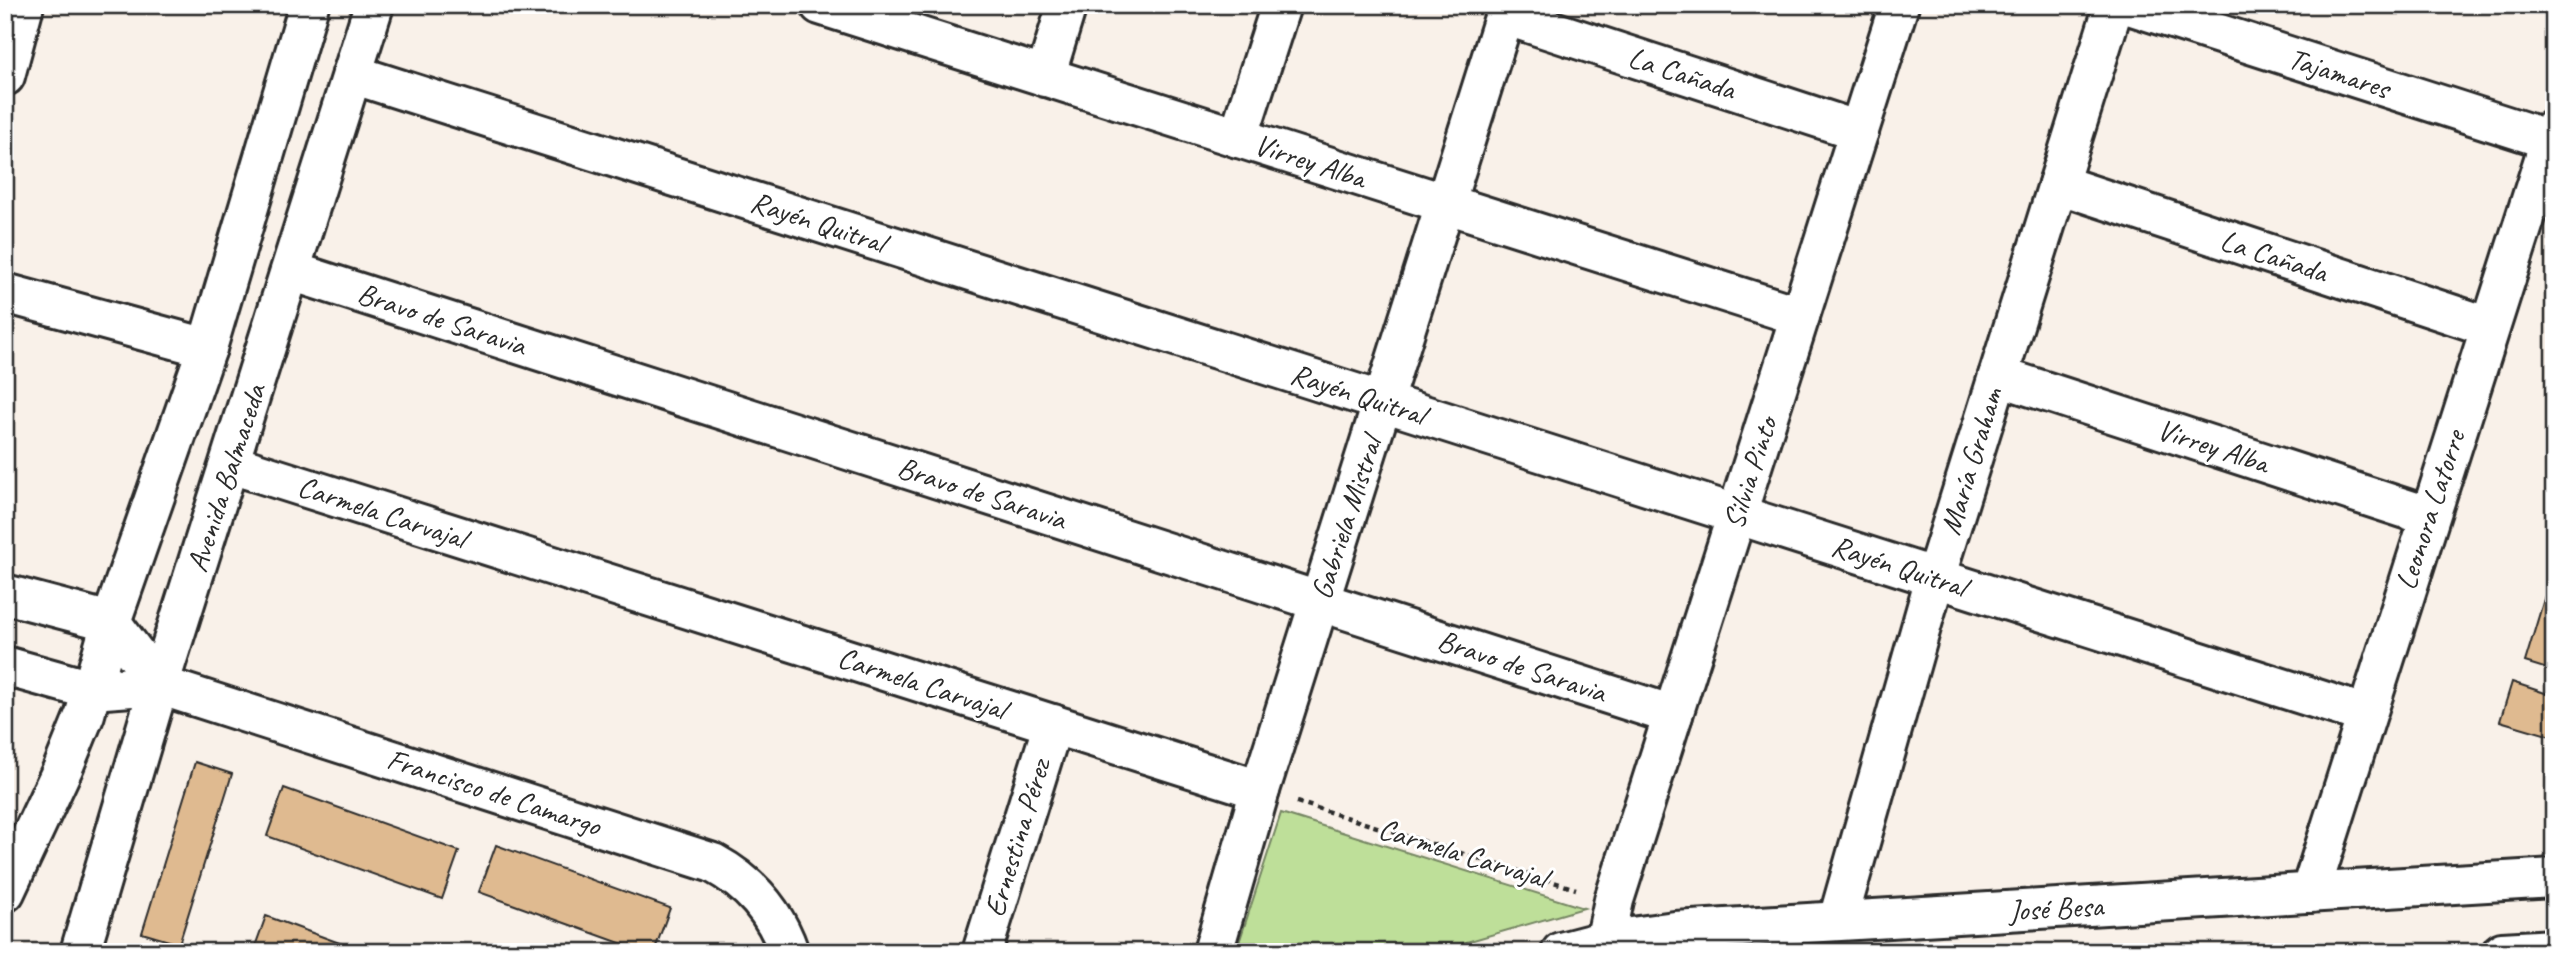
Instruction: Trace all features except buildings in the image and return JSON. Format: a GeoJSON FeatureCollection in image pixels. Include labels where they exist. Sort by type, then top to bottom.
{"type":"FeatureCollection","features":[{"type":"Feature","properties":{"kind":"street"},"geometry":{"type":"LineString","coordinates":[[5,76],[24,5]]}},
{"type":"Feature","properties":{"kind":"street","name":"Avenida Balmaceda"},"geometry":{"type":"LineString","coordinates":[[5,892],[63,768],[92,690],[111,622],[207,348],[309,5]]}},
{"type":"Feature","properties":{"kind":"street","name":"Avenida Balmaceda"},"geometry":{"type":"LineString","coordinates":[[80,952],[159,685],[374,5]]}},
{"type":"Feature","properties":{"kind":"street"},"geometry":{"type":"LineString","coordinates":[[1045,77],[1067,5]]}},
{"type":"Feature","properties":{"kind":"street"},"geometry":{"type":"LineString","coordinates":[[1238,138],[1281,5]]}},
{"type":"Feature","properties":{"kind":"street","name":"Silvia Pinto"},"geometry":{"type":"LineString","coordinates":[[1603,947],[1614,900],[1899,5]]}},
{"type":"Feature","properties":{"kind":"street","name":"María Graham"},"geometry":{"type":"LineString","coordinates":[[1838,920],[1935,578],[2114,5]]}},
{"type":"Feature","properties":{"kind":"street","name":"Tajamares"},"geometry":{"type":"LineString","coordinates":[[2129,5],[2552,134]]}},
{"type":"Feature","properties":{"kind":"street","name":"Virrey Alba"},"geometry":{"type":"LineString","coordinates":[[840,8],[1045,77],[1800,316]]}},
{"type":"Feature","properties":{"kind":"street","name":"La Cañada"},"geometry":{"type":"LineString","coordinates":[[1506,10],[1859,131]]}},
{"type":"Feature","properties":{"kind":"street","name":"Gabriela Mistral"},"geometry":{"type":"LineString","coordinates":[[1213,952],[1260,790],[1506,10]]}},
{"type":"Feature","properties":{"kind":"street","name":"Rayén Quitral"},"geometry":{"type":"LineString","coordinates":[[352,74],[2364,714]]}},
{"type":"Feature","properties":{"kind":"street","name":"Leonora Latorre"},"geometry":{"type":"LineString","coordinates":[[2309,893],[2364,714],[2552,134]]}},
{"type":"Feature","properties":{"kind":"street","name":"La Cañada"},"geometry":{"type":"LineString","coordinates":[[2058,184],[2490,327]]}},
{"type":"Feature","properties":{"kind":"street","name":"Bravo de Saravia"},"geometry":{"type":"LineString","coordinates":[[291,271],[1673,715]]}},
{"type":"Feature","properties":{"kind":"street"},"geometry":{"type":"LineString","coordinates":[[5,292],[207,348]]}},
{"type":"Feature","properties":{"kind":"street","name":"Virrey Alba"},"geometry":{"type":"LineString","coordinates":[[1998,376],[2428,516]]}},
{"type":"Feature","properties":{"kind":"street","name":"Carmela Carvajal"},"geometry":{"type":"LineString","coordinates":[[231,464],[1260,790]]}},
{"type":"Feature","properties":{"kind":"street"},"geometry":{"type":"LineString","coordinates":[[5,593],[111,622],[159,685]]}},
{"type":"Feature","properties":{"kind":"street","name":"Francisco de Camargo"},"geometry":{"type":"LineString","coordinates":[[5,666],[92,690],[159,685],[713,863],[736,877],[765,904],[789,952]]}},
{"type":"Feature","properties":{"kind":"street","name":"Ernestina Pérez"},"geometry":{"type":"LineString","coordinates":[[982,952],[1053,724]]}},
{"type":"Feature","properties":{"kind":"street","name":"José Besa"},"geometry":{"type":"LineString","coordinates":[[1561,952],[1603,947],[1675,931],[2554,878]]}},
{"type":"Feature","properties":{"kind":"street"},"geometry":{"type":"LineString","coordinates":[[2502,952],[2554,949]]}},
{"type":"Feature","properties":{"kind":"path","name":"Carmela Carvajal"},"geometry":{"type":"LineString","coordinates":[[1260,790],[1614,900]]}},
{"type":"Feature","properties":{"kind":"green space"},"geometry":{"type":"Polygon","coordinates":[[[1281,813],[1584,908],[1432,952],[1236,952],[1281,813]]]}}]}
